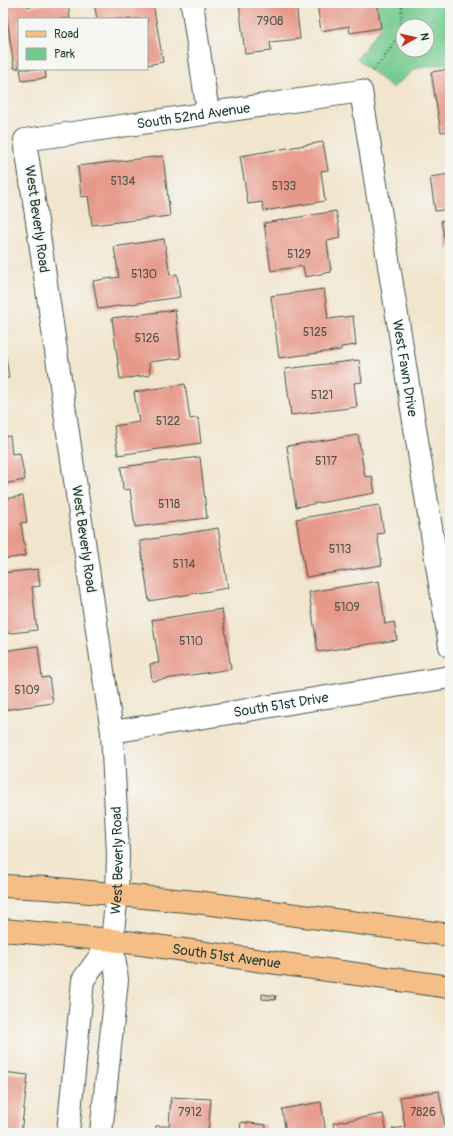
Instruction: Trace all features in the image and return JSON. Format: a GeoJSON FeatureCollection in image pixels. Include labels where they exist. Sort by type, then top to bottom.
{"type":"FeatureCollection","features":[{"type":"Feature","properties":{"kind":"main road"},"geometry":{"type":"LineString","coordinates":[[3,886],[48,888],[204,903],[450,935]]}},
{"type":"Feature","properties":{"kind":"main road","name":"South 51st Avenue"},"geometry":{"type":"LineString","coordinates":[[3,930],[112,940],[450,987]]}},
{"type":"Feature","properties":{"kind":"street"},"geometry":{"type":"LineString","coordinates":[[192,3],[208,113]]}},
{"type":"Feature","properties":{"kind":"street","name":"South 52nd Avenue"},"geometry":{"type":"LineString","coordinates":[[25,140],[361,91]]}},
{"type":"Feature","properties":{"kind":"street","name":"West Fawn Drive"},"geometry":{"type":"LineString","coordinates":[[361,91],[450,646]]}},
{"type":"Feature","properties":{"kind":"street","name":"West Beverly Road"},"geometry":{"type":"LineString","coordinates":[[25,140],[112,732],[118,854],[117,894],[112,940],[117,980],[102,1133]]}},
{"type":"Feature","properties":{"kind":"street","name":"South 51st Drive"},"geometry":{"type":"LineString","coordinates":[[112,732],[450,677]]}},
{"type":"Feature","properties":{"kind":"street","name":"West Beverly Road"},"geometry":{"type":"LineString","coordinates":[[68,1133],[83,980],[112,940]]}},
{"type":"Feature","properties":{"kind":"path"},"geometry":{"type":"LineString","coordinates":[[361,91],[400,32],[402,3]]}},
{"type":"Feature","properties":{"kind":"green space"},"geometry":{"type":"Polygon","coordinates":[[[377,3],[450,3],[450,63],[415,69],[392,88],[357,59],[380,28],[377,3]]]}},
{"type":"Feature","properties":{"kind":"building"},"geometry":{"type":"Polygon","coordinates":[[[29,3],[29,7],[52,3],[68,3],[70,18],[18,18],[18,68],[14,68],[5,4],[29,3]]]}},
{"type":"Feature","properties":{"kind":"building"},"geometry":{"type":"Polygon","coordinates":[[[94,3],[153,3],[163,62],[148,65],[148,18],[97,18],[94,3]]]}},
{"type":"Feature","properties":{"kind":"building"},"geometry":{"type":"Polygon","coordinates":[[[239,3],[296,3],[300,39],[270,42],[271,51],[245,54],[239,3]]]}},
{"type":"Feature","properties":{"kind":"building"},"geometry":{"type":"Polygon","coordinates":[[[317,3],[377,3],[381,28],[350,33],[349,26],[321,31],[317,3]]]}},
{"type":"Feature","properties":{"kind":"building"},"geometry":{"type":"Polygon","coordinates":[[[450,69],[450,131],[441,132],[431,72],[450,69]]]}},
{"type":"Feature","properties":{"kind":"building"},"geometry":{"type":"Polygon","coordinates":[[[20,70],[45,70],[46,78],[22,81],[20,70]]]}},
{"type":"Feature","properties":{"kind":"building"},"geometry":{"type":"Polygon","coordinates":[[[323,142],[328,170],[321,171],[325,201],[264,211],[262,202],[248,204],[240,156],[323,142]]]}},
{"type":"Feature","properties":{"kind":"building"},"geometry":{"type":"Polygon","coordinates":[[[163,156],[170,216],[92,225],[88,196],[81,197],[78,166],[163,156]]]}},
{"type":"Feature","properties":{"kind":"building"},"geometry":{"type":"Polygon","coordinates":[[[450,174],[450,209],[435,211],[430,177],[450,174]]]}},
{"type":"Feature","properties":{"kind":"building"},"geometry":{"type":"Polygon","coordinates":[[[336,211],[341,238],[327,241],[331,272],[305,277],[303,266],[271,271],[264,223],[336,211]]]}},
{"type":"Feature","properties":{"kind":"building"},"geometry":{"type":"Polygon","coordinates":[[[450,220],[450,248],[446,248],[441,221],[450,220]]]}},
{"type":"Feature","properties":{"kind":"building"},"geometry":{"type":"Polygon","coordinates":[[[164,239],[170,275],[177,274],[180,297],[98,309],[93,281],[119,277],[114,247],[164,239]]]}},
{"type":"Feature","properties":{"kind":"building"},"geometry":{"type":"Polygon","coordinates":[[[324,289],[328,319],[353,316],[356,345],[341,347],[341,350],[279,358],[271,296],[324,289]]]}},
{"type":"Feature","properties":{"kind":"building"},"geometry":{"type":"Polygon","coordinates":[[[175,310],[181,358],[149,362],[150,375],[120,379],[112,318],[175,310]]]}},
{"type":"Feature","properties":{"kind":"building"},"geometry":{"type":"Polygon","coordinates":[[[5,350],[9,378],[3,379],[3,351],[5,350]]]}},
{"type":"Feature","properties":{"kind":"building"},"geometry":{"type":"Polygon","coordinates":[[[359,360],[362,382],[354,383],[357,407],[291,415],[285,369],[359,360]]]}},
{"type":"Feature","properties":{"kind":"building"},"geometry":{"type":"Polygon","coordinates":[[[185,384],[190,419],[198,418],[201,443],[118,455],[114,426],[139,422],[134,392],[185,384]]]}},
{"type":"Feature","properties":{"kind":"building"},"geometry":{"type":"Polygon","coordinates":[[[358,435],[365,477],[372,476],[375,493],[296,507],[287,446],[358,435]]]}},
{"type":"Feature","properties":{"kind":"building"},"geometry":{"type":"Polygon","coordinates":[[[10,436],[12,454],[20,453],[25,480],[3,484],[3,437],[10,436]]]}},
{"type":"Feature","properties":{"kind":"building"},"geometry":{"type":"Polygon","coordinates":[[[200,457],[207,518],[135,527],[130,489],[123,490],[121,467],[200,457]]]}},
{"type":"Feature","properties":{"kind":"building"},"geometry":{"type":"Polygon","coordinates":[[[23,496],[27,522],[21,523],[26,556],[3,559],[3,499],[23,496]]]}},
{"type":"Feature","properties":{"kind":"building"},"geometry":{"type":"Polygon","coordinates":[[[379,505],[384,533],[377,534],[382,565],[306,577],[296,519],[379,505]]]}},
{"type":"Feature","properties":{"kind":"building"},"geometry":{"type":"Polygon","coordinates":[[[218,528],[228,588],[149,601],[140,541],[218,528]]]}},
{"type":"Feature","properties":{"kind":"building"},"geometry":{"type":"Polygon","coordinates":[[[38,569],[40,586],[32,587],[37,630],[3,634],[3,573],[38,569]]]}},
{"type":"Feature","properties":{"kind":"building"},"geometry":{"type":"Polygon","coordinates":[[[379,581],[385,624],[394,622],[397,640],[318,652],[309,592],[379,581]]]}},
{"type":"Feature","properties":{"kind":"building"},"geometry":{"type":"Polygon","coordinates":[[[222,609],[231,669],[152,681],[150,664],[159,663],[152,620],[222,609]]]}},
{"type":"Feature","properties":{"kind":"building"},"geometry":{"type":"Polygon","coordinates":[[[38,646],[42,678],[49,677],[53,703],[3,710],[3,651],[38,646]]]}},
{"type":"Feature","properties":{"kind":"building"},"geometry":{"type":"Polygon","coordinates":[[[262,994],[276,996],[275,1000],[262,999],[262,994]]]}},
{"type":"Feature","properties":{"kind":"building"},"geometry":{"type":"Polygon","coordinates":[[[3,1072],[28,1075],[21,1133],[3,1133],[3,1072]]]}},
{"type":"Feature","properties":{"kind":"building"},"geometry":{"type":"Polygon","coordinates":[[[439,1091],[446,1133],[393,1133],[392,1129],[405,1127],[400,1097],[439,1091]]]}},
{"type":"Feature","properties":{"kind":"building"},"geometry":{"type":"Polygon","coordinates":[[[171,1097],[211,1099],[208,1133],[155,1133],[156,1126],[169,1126],[171,1097]]]}},
{"type":"Feature","properties":{"kind":"building"},"geometry":{"type":"Polygon","coordinates":[[[321,1102],[326,1133],[286,1133],[282,1109],[321,1102]]]}},
{"type":"Feature","properties":{"kind":"building"},"geometry":{"type":"Polygon","coordinates":[[[383,1114],[387,1133],[335,1133],[333,1123],[383,1114]]]}},
{"type":"Feature","properties":{"kind":"building"},"geometry":{"type":"Polygon","coordinates":[[[241,1122],[266,1125],[265,1133],[240,1133],[241,1122]]]}}]}
